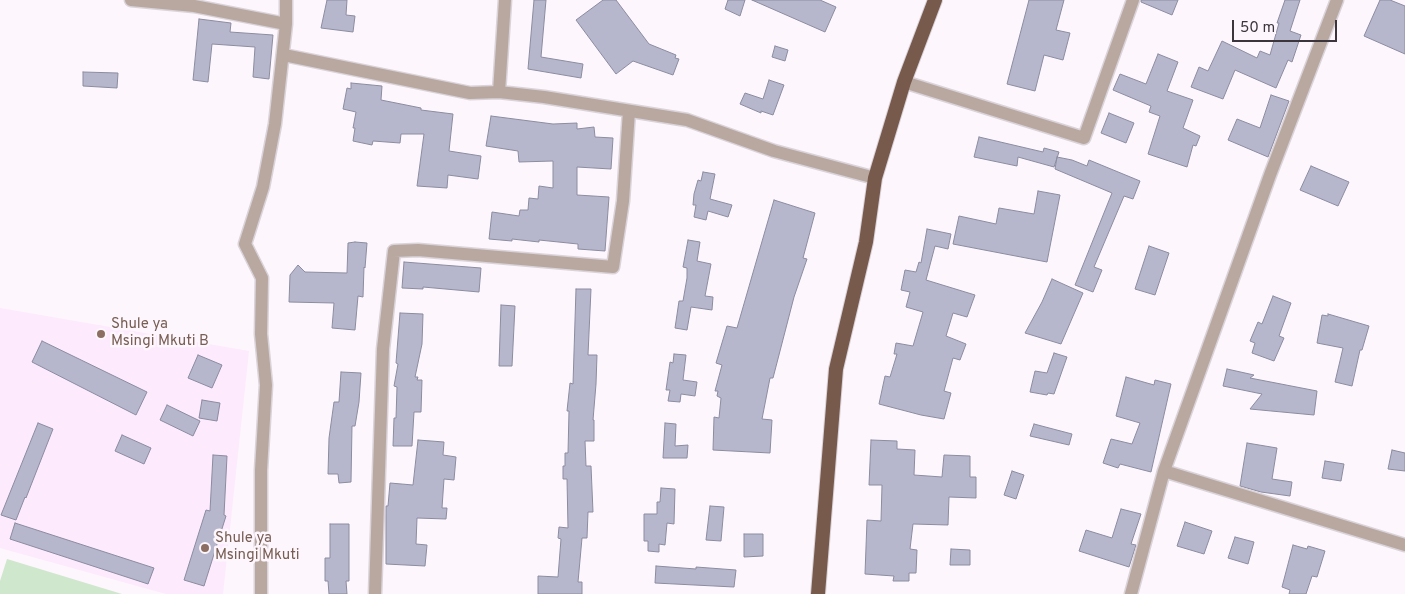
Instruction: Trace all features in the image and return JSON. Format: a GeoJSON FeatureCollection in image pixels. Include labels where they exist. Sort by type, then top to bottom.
{"type":"FeatureCollection","features":[{"type":"Feature","properties":{"kind":"highway"},"geometry":{"type":"LineString","coordinates":[[818,594],[836,369],[866,242],[875,178],[904,82],[935,0]]}},
{"type":"Feature","properties":{"kind":"street"},"geometry":{"type":"LineString","coordinates":[[131,0],[194,6],[286,24]]}},
{"type":"Feature","properties":{"kind":"street"},"geometry":{"type":"LineString","coordinates":[[261,594],[261,470],[266,385],[262,334],[262,278],[245,244],[264,187],[276,124],[284,55],[286,0]]}},
{"type":"Feature","properties":{"kind":"street"},"geometry":{"type":"LineString","coordinates":[[499,92],[505,0]]}},
{"type":"Feature","properties":{"kind":"street"},"geometry":{"type":"LineString","coordinates":[[904,82],[1084,138],[1133,0]]}},
{"type":"Feature","properties":{"kind":"street"},"geometry":{"type":"LineString","coordinates":[[1131,594],[1164,471],[1270,175],[1338,0]]}},
{"type":"Feature","properties":{"kind":"street"},"geometry":{"type":"LineString","coordinates":[[284,55],[470,93],[499,92],[544,97],[686,120],[774,150],[875,178]]}},
{"type":"Feature","properties":{"kind":"street"},"geometry":{"type":"LineString","coordinates":[[375,594],[382,349],[394,252],[418,250],[613,267],[623,200],[629,111]]}},
{"type":"Feature","properties":{"kind":"street"},"geometry":{"type":"LineString","coordinates":[[1164,471],[1405,545]]}},
{"type":"Feature","properties":{"kind":"shaded area"},"geometry":{"type":"Polygon","coordinates":[[[0,308],[249,351],[223,594],[166,594],[0,548],[0,308]]]}},
{"type":"Feature","properties":{"kind":"green space"},"geometry":{"type":"Polygon","coordinates":[[[7,559],[122,594],[0,594],[0,581],[7,559]]]}},
{"type":"Feature","properties":{"kind":"building"},"geometry":{"type":"Polygon","coordinates":[[[327,0],[347,0],[346,15],[355,16],[353,32],[321,28],[327,0]]]}},
{"type":"Feature","properties":{"kind":"building"},"geometry":{"type":"Polygon","coordinates":[[[534,0],[546,0],[541,57],[583,64],[581,78],[528,69],[534,0]]]}},
{"type":"Feature","properties":{"kind":"building"},"geometry":{"type":"Polygon","coordinates":[[[603,0],[616,0],[649,44],[676,55],[675,58],[679,59],[673,75],[633,61],[616,74],[576,20],[603,0]]]}},
{"type":"Feature","properties":{"kind":"building"},"geometry":{"type":"Polygon","coordinates":[[[728,0],[745,0],[740,16],[725,9],[728,0]]]}},
{"type":"Feature","properties":{"kind":"building"},"geometry":{"type":"Polygon","coordinates":[[[752,0],[820,0],[836,7],[825,32],[752,0]]]}},
{"type":"Feature","properties":{"kind":"building"},"geometry":{"type":"Polygon","coordinates":[[[1029,0],[1064,0],[1056,30],[1070,33],[1063,60],[1044,55],[1035,91],[1007,84],[1029,0]]]}},
{"type":"Feature","properties":{"kind":"building"},"geometry":{"type":"Polygon","coordinates":[[[1141,0],[1178,0],[1172,15],[1141,2],[1141,0]]]}},
{"type":"Feature","properties":{"kind":"building"},"geometry":{"type":"Polygon","coordinates":[[[1285,0],[1300,0],[1290,31],[1301,35],[1292,62],[1288,60],[1276,88],[1235,70],[1223,99],[1191,87],[1199,67],[1208,71],[1222,41],[1257,58],[1260,51],[1270,55],[1279,23],[1277,23],[1285,0]]]}},
{"type":"Feature","properties":{"kind":"building"},"geometry":{"type":"Polygon","coordinates":[[[1380,0],[1390,0],[1405,6],[1405,54],[1364,36],[1380,0]]]}},
{"type":"Feature","properties":{"kind":"building"},"geometry":{"type":"Polygon","coordinates":[[[199,19],[231,23],[230,32],[273,35],[269,79],[253,77],[255,47],[212,44],[208,82],[193,80],[199,19]]]}},
{"type":"Feature","properties":{"kind":"building"},"geometry":{"type":"Polygon","coordinates":[[[775,46],[788,50],[785,61],[772,57],[775,46]]]}},
{"type":"Feature","properties":{"kind":"building"},"geometry":{"type":"Polygon","coordinates":[[[1158,54],[1178,62],[1167,91],[1193,100],[1183,128],[1200,136],[1196,146],[1193,145],[1187,167],[1148,154],[1160,116],[1149,112],[1151,106],[1113,90],[1120,74],[1146,84],[1158,54]]]}},
{"type":"Feature","properties":{"kind":"building"},"geometry":{"type":"Polygon","coordinates":[[[83,72],[118,73],[117,88],[83,86],[83,72]]]}},
{"type":"Feature","properties":{"kind":"building"},"geometry":{"type":"Polygon","coordinates":[[[769,80],[784,85],[773,115],[761,111],[761,113],[740,104],[745,93],[763,99],[769,80]]]}},
{"type":"Feature","properties":{"kind":"building"},"geometry":{"type":"Polygon","coordinates":[[[351,83],[382,86],[381,100],[421,108],[421,110],[453,114],[449,151],[481,156],[478,179],[448,175],[447,188],[417,186],[424,134],[401,134],[400,143],[373,141],[372,145],[353,141],[356,112],[343,109],[347,88],[351,89],[351,83]]]}},
{"type":"Feature","properties":{"kind":"building"},"geometry":{"type":"Polygon","coordinates":[[[1271,95],[1289,101],[1268,157],[1228,140],[1237,119],[1260,128],[1271,95]]]}},
{"type":"Feature","properties":{"kind":"building"},"geometry":{"type":"Polygon","coordinates":[[[1109,113],[1134,123],[1126,143],[1101,133],[1109,113]]]}},
{"type":"Feature","properties":{"kind":"building"},"geometry":{"type":"Polygon","coordinates":[[[491,116],[553,124],[577,123],[577,129],[594,127],[595,137],[613,138],[611,169],[577,167],[577,195],[609,197],[605,251],[578,249],[578,244],[539,240],[539,242],[489,239],[492,212],[519,216],[520,210],[528,210],[529,198],[538,199],[539,186],[553,188],[553,161],[519,162],[518,151],[486,146],[491,116]]]}},
{"type":"Feature","properties":{"kind":"building"},"geometry":{"type":"Polygon","coordinates":[[[979,137],[1043,152],[1044,148],[1059,152],[1054,167],[1018,157],[1017,166],[974,157],[979,137]]]}},
{"type":"Feature","properties":{"kind":"building"},"geometry":{"type":"Polygon","coordinates":[[[1057,157],[1087,166],[1089,160],[1140,181],[1133,199],[1124,196],[1094,267],[1102,270],[1093,292],[1075,285],[1112,193],[1055,169],[1057,157]]]}},
{"type":"Feature","properties":{"kind":"building"},"geometry":{"type":"Polygon","coordinates":[[[1311,166],[1349,182],[1338,206],[1300,190],[1311,166]]]}},
{"type":"Feature","properties":{"kind":"building"},"geometry":{"type":"Polygon","coordinates":[[[703,172],[715,174],[710,199],[732,205],[728,217],[708,211],[706,220],[694,217],[696,205],[693,205],[694,194],[698,180],[701,181],[703,172]]]}},
{"type":"Feature","properties":{"kind":"building"},"geometry":{"type":"Polygon","coordinates":[[[1038,191],[1060,195],[1047,262],[953,244],[959,216],[996,224],[999,208],[1034,214],[1038,191]]]}},
{"type":"Feature","properties":{"kind":"building"},"geometry":{"type":"Polygon","coordinates":[[[774,200],[815,213],[803,258],[807,259],[794,297],[773,378],[770,378],[762,419],[772,420],[770,453],[713,450],[714,417],[719,418],[721,398],[717,396],[718,391],[715,391],[722,365],[716,363],[727,326],[737,328],[774,200]]]}},
{"type":"Feature","properties":{"kind":"building"},"geometry":{"type":"Polygon","coordinates":[[[927,229],[951,234],[948,249],[935,246],[926,280],[975,295],[967,317],[953,313],[946,336],[966,344],[960,360],[953,358],[944,391],[951,393],[944,419],[879,404],[885,376],[890,377],[897,354],[894,354],[896,343],[913,346],[923,312],[906,307],[910,292],[901,290],[905,270],[916,272],[919,262],[921,263],[927,229]]]}},
{"type":"Feature","properties":{"kind":"building"},"geometry":{"type":"Polygon","coordinates":[[[688,240],[700,242],[697,261],[711,264],[705,296],[713,297],[712,310],[691,307],[687,330],[675,328],[679,301],[683,301],[687,278],[687,268],[683,267],[688,240]]]}},
{"type":"Feature","properties":{"kind":"building"},"geometry":{"type":"Polygon","coordinates":[[[348,243],[367,243],[363,297],[358,296],[355,330],[332,328],[334,303],[289,302],[290,275],[298,265],[305,272],[347,273],[348,243]]]}},
{"type":"Feature","properties":{"kind":"building"},"geometry":{"type":"Polygon","coordinates":[[[1149,246],[1169,253],[1155,295],[1135,289],[1149,246]]]}},
{"type":"Feature","properties":{"kind":"building"},"geometry":{"type":"Polygon","coordinates":[[[404,262],[481,268],[479,292],[423,287],[423,289],[402,288],[404,262]]]}},
{"type":"Feature","properties":{"kind":"building"},"geometry":{"type":"Polygon","coordinates":[[[1052,279],[1083,293],[1061,344],[1025,333],[1052,279]]]}},
{"type":"Feature","properties":{"kind":"building"},"geometry":{"type":"Polygon","coordinates":[[[576,289],[591,289],[588,355],[597,355],[593,420],[594,441],[585,441],[586,466],[591,466],[593,512],[588,512],[587,538],[582,538],[578,582],[582,582],[582,594],[538,594],[538,576],[558,577],[561,539],[558,538],[559,527],[568,528],[567,479],[563,479],[563,466],[565,466],[565,453],[568,453],[569,411],[567,411],[570,383],[573,384],[576,289]]]}},
{"type":"Feature","properties":{"kind":"building"},"geometry":{"type":"Polygon","coordinates":[[[1273,296],[1291,303],[1279,336],[1284,338],[1274,361],[1252,353],[1255,343],[1250,341],[1258,322],[1262,324],[1273,296]]]}},
{"type":"Feature","properties":{"kind":"building"},"geometry":{"type":"Polygon","coordinates":[[[501,305],[515,306],[512,366],[499,366],[501,305]]]}},
{"type":"Feature","properties":{"kind":"building"},"geometry":{"type":"Polygon","coordinates":[[[400,313],[423,314],[422,344],[415,377],[418,377],[417,380],[422,380],[421,412],[414,412],[412,446],[393,446],[397,387],[394,386],[398,364],[396,363],[400,313]]]}},
{"type":"Feature","properties":{"kind":"building"},"geometry":{"type":"Polygon","coordinates":[[[1328,314],[1369,326],[1362,350],[1360,350],[1352,386],[1335,382],[1343,348],[1317,343],[1322,315],[1328,316],[1328,314]]]}},
{"type":"Feature","properties":{"kind":"building"},"geometry":{"type":"Polygon","coordinates":[[[42,341],[147,392],[136,415],[32,362],[42,341]]]}},
{"type":"Feature","properties":{"kind":"building"},"geometry":{"type":"Polygon","coordinates":[[[1054,353],[1067,357],[1054,394],[1048,393],[1047,395],[1030,392],[1035,371],[1047,373],[1054,353]]]}},
{"type":"Feature","properties":{"kind":"building"},"geometry":{"type":"Polygon","coordinates":[[[674,354],[686,355],[683,380],[697,382],[695,396],[681,394],[680,402],[668,401],[670,390],[666,390],[670,362],[673,363],[674,354]]]}},
{"type":"Feature","properties":{"kind":"building"},"geometry":{"type":"Polygon","coordinates":[[[198,355],[222,365],[212,388],[188,378],[198,355]]]}},
{"type":"Feature","properties":{"kind":"building"},"geometry":{"type":"Polygon","coordinates":[[[1227,369],[1254,375],[1250,378],[1317,391],[1314,415],[1250,409],[1262,394],[1223,386],[1227,369]]]}},
{"type":"Feature","properties":{"kind":"building"},"geometry":{"type":"Polygon","coordinates":[[[341,372],[361,373],[355,426],[352,426],[351,482],[339,483],[338,474],[328,474],[329,438],[334,402],[339,402],[341,372]]]}},
{"type":"Feature","properties":{"kind":"building"},"geometry":{"type":"Polygon","coordinates":[[[1126,377],[1154,385],[1155,380],[1171,384],[1151,472],[1120,464],[1118,468],[1103,463],[1111,439],[1132,444],[1140,423],[1116,416],[1126,377]]]}},
{"type":"Feature","properties":{"kind":"building"},"geometry":{"type":"Polygon","coordinates":[[[202,400],[220,403],[217,421],[199,418],[202,400]]]}},
{"type":"Feature","properties":{"kind":"building"},"geometry":{"type":"Polygon","coordinates":[[[167,405],[200,421],[193,436],[160,420],[167,405]]]}},
{"type":"Feature","properties":{"kind":"building"},"geometry":{"type":"Polygon","coordinates":[[[38,423],[53,429],[16,520],[1,515],[38,423]]]}},
{"type":"Feature","properties":{"kind":"building"},"geometry":{"type":"Polygon","coordinates":[[[665,423],[676,424],[675,446],[688,445],[687,458],[663,458],[665,423]]]}},
{"type":"Feature","properties":{"kind":"building"},"geometry":{"type":"Polygon","coordinates":[[[1034,424],[1072,434],[1069,445],[1030,436],[1034,424]]]}},
{"type":"Feature","properties":{"kind":"building"},"geometry":{"type":"Polygon","coordinates":[[[122,435],[151,448],[144,464],[115,451],[122,435]]]}},
{"type":"Feature","properties":{"kind":"building"},"geometry":{"type":"Polygon","coordinates":[[[418,440],[444,442],[443,455],[456,457],[454,480],[444,479],[442,508],[447,508],[446,519],[417,518],[416,544],[427,545],[425,566],[386,564],[386,506],[388,506],[390,483],[413,485],[418,440]]]}},
{"type":"Feature","properties":{"kind":"building"},"geometry":{"type":"Polygon","coordinates":[[[871,440],[897,441],[897,449],[915,450],[914,475],[942,477],[944,455],[970,456],[970,477],[976,477],[976,498],[949,497],[948,525],[913,524],[910,549],[917,550],[916,573],[909,573],[909,581],[893,581],[894,576],[865,574],[867,520],[881,521],[882,485],[869,485],[871,440]]]}},
{"type":"Feature","properties":{"kind":"building"},"geometry":{"type":"Polygon","coordinates":[[[1247,443],[1277,448],[1272,479],[1292,482],[1290,496],[1261,492],[1240,486],[1247,443]]]}},
{"type":"Feature","properties":{"kind":"building"},"geometry":{"type":"Polygon","coordinates":[[[1392,450],[1405,453],[1405,471],[1388,469],[1392,450]]]}},
{"type":"Feature","properties":{"kind":"building","name":"Shule ya Msingi Mkuti"},"geometry":{"type":"Polygon","coordinates":[[[213,455],[227,456],[224,515],[226,516],[204,586],[184,580],[206,510],[210,511],[213,455]]]}},
{"type":"Feature","properties":{"kind":"building"},"geometry":{"type":"Polygon","coordinates":[[[1325,461],[1344,464],[1341,481],[1322,478],[1325,461]]]}},
{"type":"Feature","properties":{"kind":"building"},"geometry":{"type":"Polygon","coordinates":[[[1012,471],[1024,475],[1016,499],[1004,495],[1012,471]]]}},
{"type":"Feature","properties":{"kind":"building"},"geometry":{"type":"Polygon","coordinates":[[[661,488],[675,489],[674,524],[667,523],[665,545],[659,544],[659,552],[648,551],[648,541],[644,541],[644,514],[657,514],[657,502],[660,502],[661,488]]]}},
{"type":"Feature","properties":{"kind":"building"},"geometry":{"type":"Polygon","coordinates":[[[710,506],[724,507],[721,541],[706,540],[710,506]]]}},
{"type":"Feature","properties":{"kind":"building"},"geometry":{"type":"Polygon","coordinates":[[[1121,509],[1141,514],[1131,544],[1136,545],[1129,567],[1079,551],[1086,530],[1112,538],[1121,509]]]}},
{"type":"Feature","properties":{"kind":"building"},"geometry":{"type":"Polygon","coordinates":[[[1185,522],[1212,531],[1204,554],[1177,546],[1185,522]]]}},
{"type":"Feature","properties":{"kind":"building"},"geometry":{"type":"Polygon","coordinates":[[[15,523],[154,568],[148,584],[10,539],[15,523]]]}},
{"type":"Feature","properties":{"kind":"building"},"geometry":{"type":"Polygon","coordinates":[[[330,524],[349,524],[349,581],[346,581],[347,594],[329,594],[328,581],[325,581],[325,558],[330,558],[330,524]]]}},
{"type":"Feature","properties":{"kind":"building"},"geometry":{"type":"Polygon","coordinates":[[[744,534],[763,534],[763,556],[744,557],[744,534]]]}},
{"type":"Feature","properties":{"kind":"building"},"geometry":{"type":"Polygon","coordinates":[[[1235,537],[1254,542],[1248,564],[1228,558],[1235,537]]]}},
{"type":"Feature","properties":{"kind":"building"},"geometry":{"type":"Polygon","coordinates":[[[1293,545],[1307,549],[1308,546],[1325,551],[1317,577],[1312,576],[1306,594],[1289,594],[1290,590],[1282,587],[1293,545]]]}},
{"type":"Feature","properties":{"kind":"building"},"geometry":{"type":"Polygon","coordinates":[[[951,549],[970,550],[970,565],[950,565],[951,549]]]}},
{"type":"Feature","properties":{"kind":"building"},"geometry":{"type":"Polygon","coordinates":[[[656,566],[736,570],[734,587],[655,583],[656,566]]]}},
{"type":"Feature","properties":{"kind":"place","name":"Shule ya Msingi Mkuti B"},"geometry":{"type":"Point","coordinates":[101,334]}},
{"type":"Feature","properties":{"kind":"place","name":"Shule ya Msingi Mkuti"},"geometry":{"type":"Point","coordinates":[205,548]}}]}
